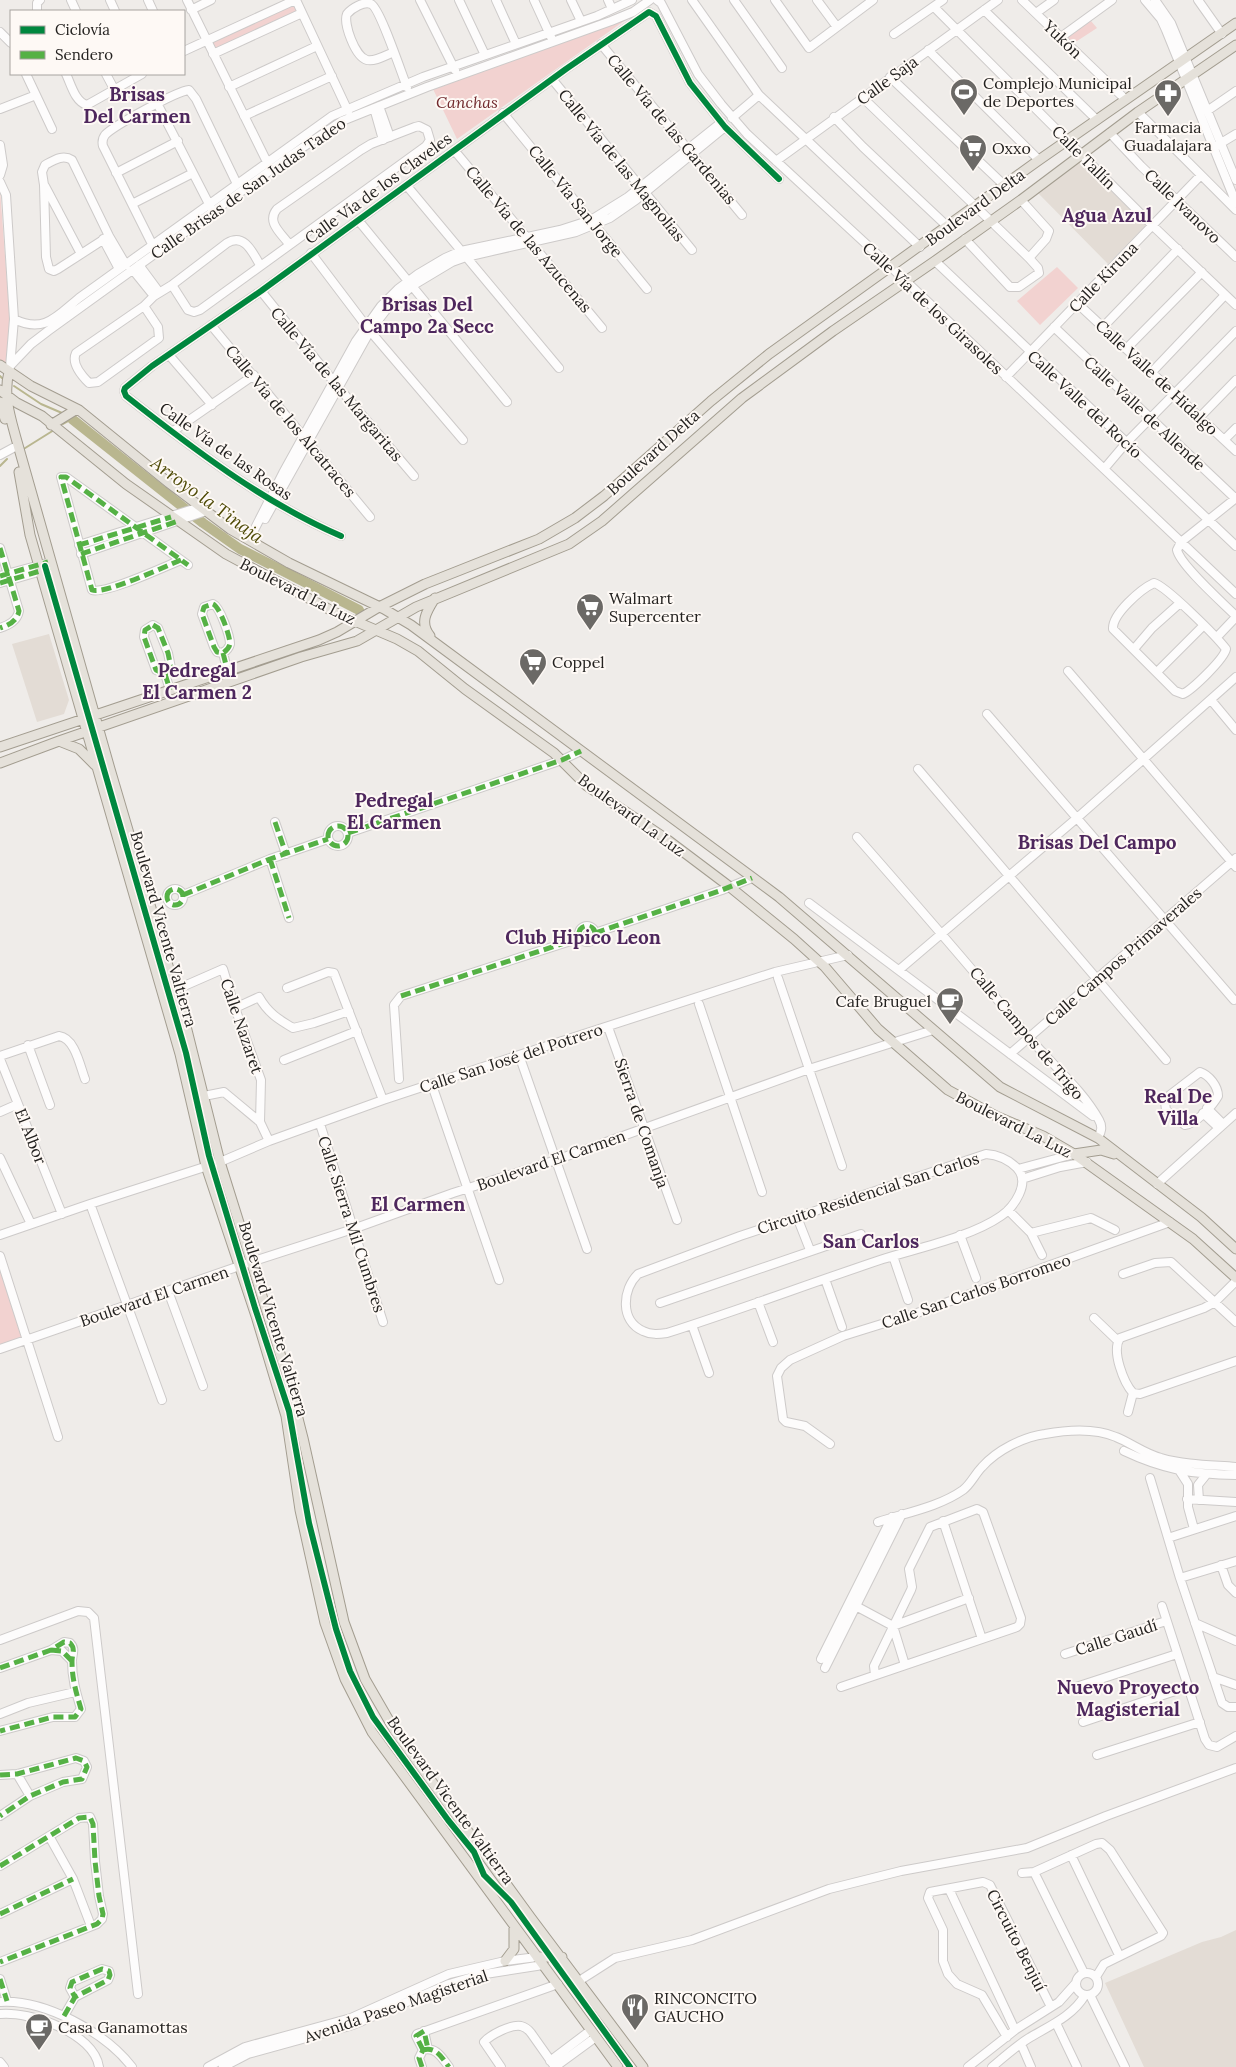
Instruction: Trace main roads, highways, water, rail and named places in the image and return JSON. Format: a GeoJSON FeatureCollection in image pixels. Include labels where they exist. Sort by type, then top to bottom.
{"type":"FeatureCollection","features":[{"type":"Feature","properties":{"kind":"main road","name":"Boulevard Delta"},"geometry":{"type":"LineString","coordinates":[[0,747],[84,717],[138,702],[227,669],[337,632],[379,606],[442,576],[552,533],[604,496],[711,400],[769,354],[1185,56],[1236,24]]}},
{"type":"Feature","properties":{"kind":"main road","name":"Boulevard Delta"},"geometry":{"type":"LineString","coordinates":[[0,763],[301,657],[357,641],[397,617],[435,598],[568,544],[602,521],[742,398],[833,331],[935,262],[1021,200],[1138,112],[1236,45]]}},
{"type":"Feature","properties":{"kind":"main road","name":"Boulevard La Luz"},"geometry":{"type":"LineString","coordinates":[[0,366],[10,369],[31,386],[77,409],[200,510],[250,541],[319,578],[379,606],[436,644],[802,916],[1000,1086],[1098,1138],[1211,1226],[1236,1249]]}},
{"type":"Feature","properties":{"kind":"main road","name":"Boulevard Vicente Valtierra"},"geometry":{"type":"LineString","coordinates":[[10,369],[2,396],[21,481],[30,535],[180,1054],[206,1166],[240,1266],[286,1416],[300,1510],[317,1591],[336,1658],[344,1679],[372,1732],[618,2067]]}},
{"type":"Feature","properties":{"kind":"main road","name":"Boulevard La Luz"},"geometry":{"type":"LineString","coordinates":[[2,396],[42,416],[126,484],[226,554],[336,613],[397,639],[418,651],[465,689],[541,743],[562,760],[587,786],[650,827],[730,887],[820,962],[872,1022],[938,1082],[955,1095],[1043,1136],[1087,1162],[1199,1244],[1236,1279]]}},
{"type":"Feature","properties":{"kind":"main road","name":"Boulevard Vicente Valtierra"},"geometry":{"type":"LineString","coordinates":[[2,396],[8,408],[51,565],[175,990],[220,1162],[277,1341],[298,1416],[351,1646],[365,1679],[388,1720],[472,1837],[644,2067]]}},
{"type":"Feature","properties":{"kind":"main road"},"geometry":{"type":"LineString","coordinates":[[51,424],[77,409]]}},
{"type":"Feature","properties":{"kind":"main road"},"geometry":{"type":"LineString","coordinates":[[681,427],[679,437],[691,443]]}},
{"type":"Feature","properties":{"kind":"main road"},"geometry":{"type":"LineString","coordinates":[[656,449],[666,446],[671,449],[671,455],[667,463]]}},
{"type":"Feature","properties":{"kind":"main road"},"geometry":{"type":"LineString","coordinates":[[435,598],[428,609],[424,621],[425,628],[436,644]]}},
{"type":"Feature","properties":{"kind":"main road"},"geometry":{"type":"LineString","coordinates":[[336,613],[340,620],[337,632]]}},
{"type":"Feature","properties":{"kind":"main road"},"geometry":{"type":"LineString","coordinates":[[216,673],[221,686]]}},
{"type":"Feature","properties":{"kind":"main road"},"geometry":{"type":"LineString","coordinates":[[66,724],[73,713],[77,699]]}},
{"type":"Feature","properties":{"kind":"main road"},"geometry":{"type":"LineString","coordinates":[[138,702],[142,713]]}},
{"type":"Feature","properties":{"kind":"main road"},"geometry":{"type":"LineString","coordinates":[[59,741],[79,749],[96,767]]}},
{"type":"Feature","properties":{"kind":"main road"},"geometry":{"type":"LineString","coordinates":[[1087,1162],[1089,1151],[1098,1138]]}},
{"type":"Feature","properties":{"kind":"main road"},"geometry":{"type":"LineString","coordinates":[[1074,1154],[1101,1150],[1123,1158]]}},
{"type":"Feature","properties":{"kind":"main road"},"geometry":{"type":"LineString","coordinates":[[458,1848],[472,1837]]}},
{"type":"Feature","properties":{"kind":"main road"},"geometry":{"type":"LineString","coordinates":[[505,1962],[515,1944],[514,1925]]}},
{"type":"Feature","properties":{"kind":"main road"},"geometry":{"type":"LineString","coordinates":[[544,1965],[550,1956]]}},
{"type":"Feature","properties":{"kind":"main road"},"geometry":{"type":"LineString","coordinates":[[537,1957],[562,1957]]}},
{"type":"Feature","properties":{"kind":"waterway","name":"Arroyo la Tinaja"},"geometry":{"type":"LineString","coordinates":[[14,386],[41,404],[62,413]]}},
{"type":"Feature","properties":{"kind":"waterway"},"geometry":{"type":"LineString","coordinates":[[63,424],[72,419]]}},
{"type":"Feature","properties":{"kind":"waterway","name":"Arroyo la Tinaja"},"geometry":{"type":"LineString","coordinates":[[72,419],[203,523],[240,549],[359,610]]}},
{"type":"Feature","properties":{"kind":"waterway"},"geometry":{"type":"LineString","coordinates":[[22,450],[54,430]]}},
{"type":"Feature","properties":{"kind":"waterway"},"geometry":{"type":"LineString","coordinates":[[0,466],[7,459]]}},
{"type":"Feature","properties":{"kind":"place","name":"Complejo Municipal de Deportes"},"geometry":{"type":"Point","coordinates":[964,116]}},
{"type":"Feature","properties":{"kind":"place","name":"Farmacia Guadalajara"},"geometry":{"type":"Point","coordinates":[1168,117]}},
{"type":"Feature","properties":{"kind":"place","name":"Oxxo"},"geometry":{"type":"Point","coordinates":[973,172]}},
{"type":"Feature","properties":{"kind":"place","name":"Walmart Supercenter"},"geometry":{"type":"Point","coordinates":[590,631]}},
{"type":"Feature","properties":{"kind":"place","name":"Coppel"},"geometry":{"type":"Point","coordinates":[533,686]}},
{"type":"Feature","properties":{"kind":"place","name":"Cafe Bruguel"},"geometry":{"type":"Point","coordinates":[950,1025]}},
{"type":"Feature","properties":{"kind":"place","name":"RINCONCITO GAUCHO"},"geometry":{"type":"Point","coordinates":[635,2031]}},
{"type":"Feature","properties":{"kind":"place","name":"Casa Ganamottas"},"geometry":{"type":"Point","coordinates":[39,2051]}},
{"type":"Feature","properties":{"kind":"district","name":"Brisas Del Carmen"},"geometry":{"type":"Point","coordinates":[137,105]}},
{"type":"Feature","properties":{"kind":"district","name":"Agua Azul"},"geometry":{"type":"Point","coordinates":[1107,215]}},
{"type":"Feature","properties":{"kind":"district","name":"Brisas Del Campo 2a Secc"},"geometry":{"type":"Point","coordinates":[427,315]}},
{"type":"Feature","properties":{"kind":"district","name":"Pedregal El Carmen 2"},"geometry":{"type":"Point","coordinates":[197,681]}},
{"type":"Feature","properties":{"kind":"district","name":"Pedregal El Carmen"},"geometry":{"type":"Point","coordinates":[394,811]}},
{"type":"Feature","properties":{"kind":"district","name":"Brisas Del Campo"},"geometry":{"type":"Point","coordinates":[1097,842]}},
{"type":"Feature","properties":{"kind":"district","name":"Club Hipico Leon"},"geometry":{"type":"Point","coordinates":[583,937]}},
{"type":"Feature","properties":{"kind":"district","name":"Real De Villa"},"geometry":{"type":"Point","coordinates":[1178,1107]}},
{"type":"Feature","properties":{"kind":"district","name":"El Carmen"},"geometry":{"type":"Point","coordinates":[418,1204]}},
{"type":"Feature","properties":{"kind":"district","name":"San Carlos"},"geometry":{"type":"Point","coordinates":[871,1241]}},
{"type":"Feature","properties":{"kind":"district","name":"Nuevo Proyecto Magisterial"},"geometry":{"type":"Point","coordinates":[1128,1698]}},
{"type":"Feature","properties":{"kind":"park label","name":"Canchas"},"geometry":{"type":"Point","coordinates":[467,102]}}]}
